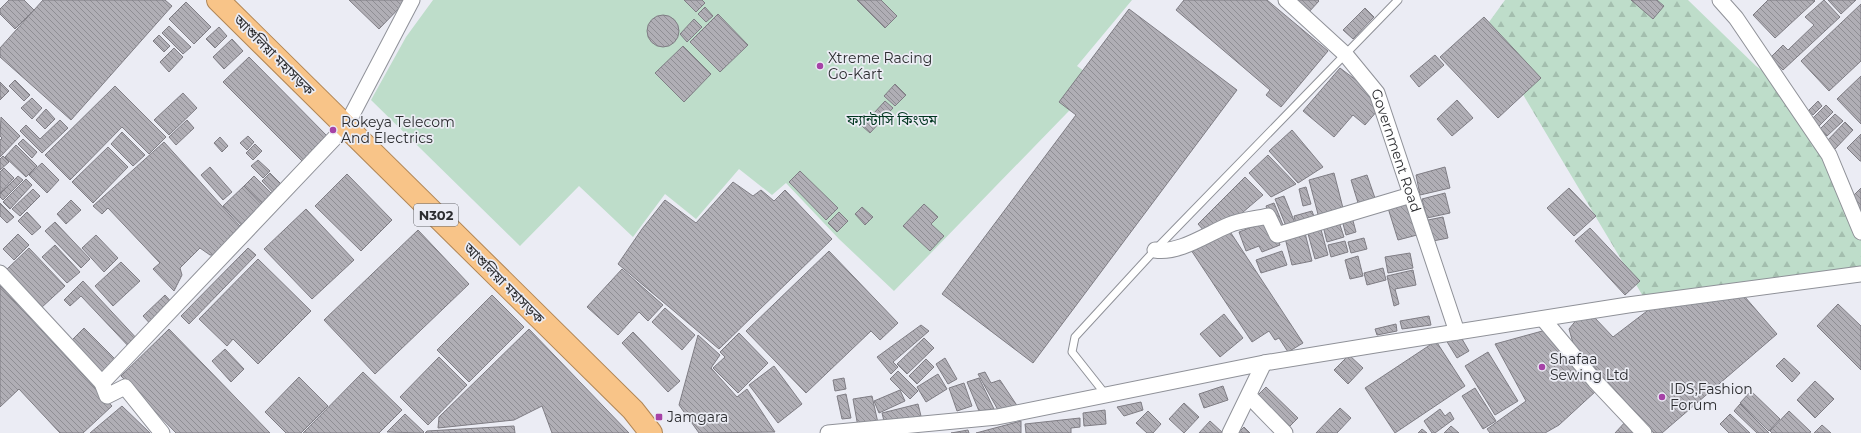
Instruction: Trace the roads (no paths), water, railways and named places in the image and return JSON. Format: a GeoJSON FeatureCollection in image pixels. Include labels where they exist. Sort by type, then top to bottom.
{"type":"FeatureCollection","features":[{"type":"Feature","properties":{"kind":"highway","name":"আশুলিয়া মহাসড়ক"},"geometry":{"type":"LineString","coordinates":[[218,0],[633,410],[651,433]]}},
{"type":"Feature","properties":{"kind":"street"},"geometry":{"type":"LineString","coordinates":[[102,383],[346,126],[412,0]]}},
{"type":"Feature","properties":{"kind":"street","name":"Government Road"},"geometry":{"type":"LineString","coordinates":[[1286,0],[1345,54],[1377,93],[1457,332]]}},
{"type":"Feature","properties":{"kind":"street"},"geometry":{"type":"LineString","coordinates":[[1720,0],[1736,18],[1829,155],[1861,232]]}},
{"type":"Feature","properties":{"kind":"street"},"geometry":{"type":"LineString","coordinates":[[1155,250],[1161,251],[1189,244],[1229,225],[1268,216],[1277,235],[1411,195]]}},
{"type":"Feature","properties":{"kind":"street"},"geometry":{"type":"LineString","coordinates":[[0,274],[102,383],[107,396],[125,387],[162,433]]}},
{"type":"Feature","properties":{"kind":"street"},"geometry":{"type":"LineString","coordinates":[[828,433],[997,417],[1264,364],[1457,332],[1861,274]]}},
{"type":"Feature","properties":{"kind":"street"},"geometry":{"type":"LineString","coordinates":[[1543,319],[1596,381],[1644,433]]}},
{"type":"Feature","properties":{"kind":"street"},"geometry":{"type":"LineString","coordinates":[[1230,433],[1264,364]]}},
{"type":"Feature","properties":{"kind":"street"},"geometry":{"type":"LineString","coordinates":[[1249,396],[1285,433]]}},
{"type":"Feature","properties":{"kind":"lane"},"geometry":{"type":"LineString","coordinates":[[1106,395],[1072,352],[1075,336],[1155,250],[1398,0]]}},
{"type":"Feature","properties":{"kind":"place","name":"Xtreme Racing Go-Kart"},"geometry":{"type":"Point","coordinates":[820,66]}},
{"type":"Feature","properties":{"kind":"place","name":"Rokeya Telecom And Electrics"},"geometry":{"type":"Point","coordinates":[333,130]}},
{"type":"Feature","properties":{"kind":"place","name":"Shafaa Sewing Ltd"},"geometry":{"type":"Point","coordinates":[1542,367]}},
{"type":"Feature","properties":{"kind":"place","name":"IDS,Fashion Forum"},"geometry":{"type":"Point","coordinates":[1662,397]}},
{"type":"Feature","properties":{"kind":"place","name":"Jamgara"},"geometry":{"type":"Point","coordinates":[659,417]}},
{"type":"Feature","properties":{"kind":"park label","name":"ফ্যান্টাসি কিংডম"},"geometry":{"type":"Point","coordinates":[892,120]}}]}
